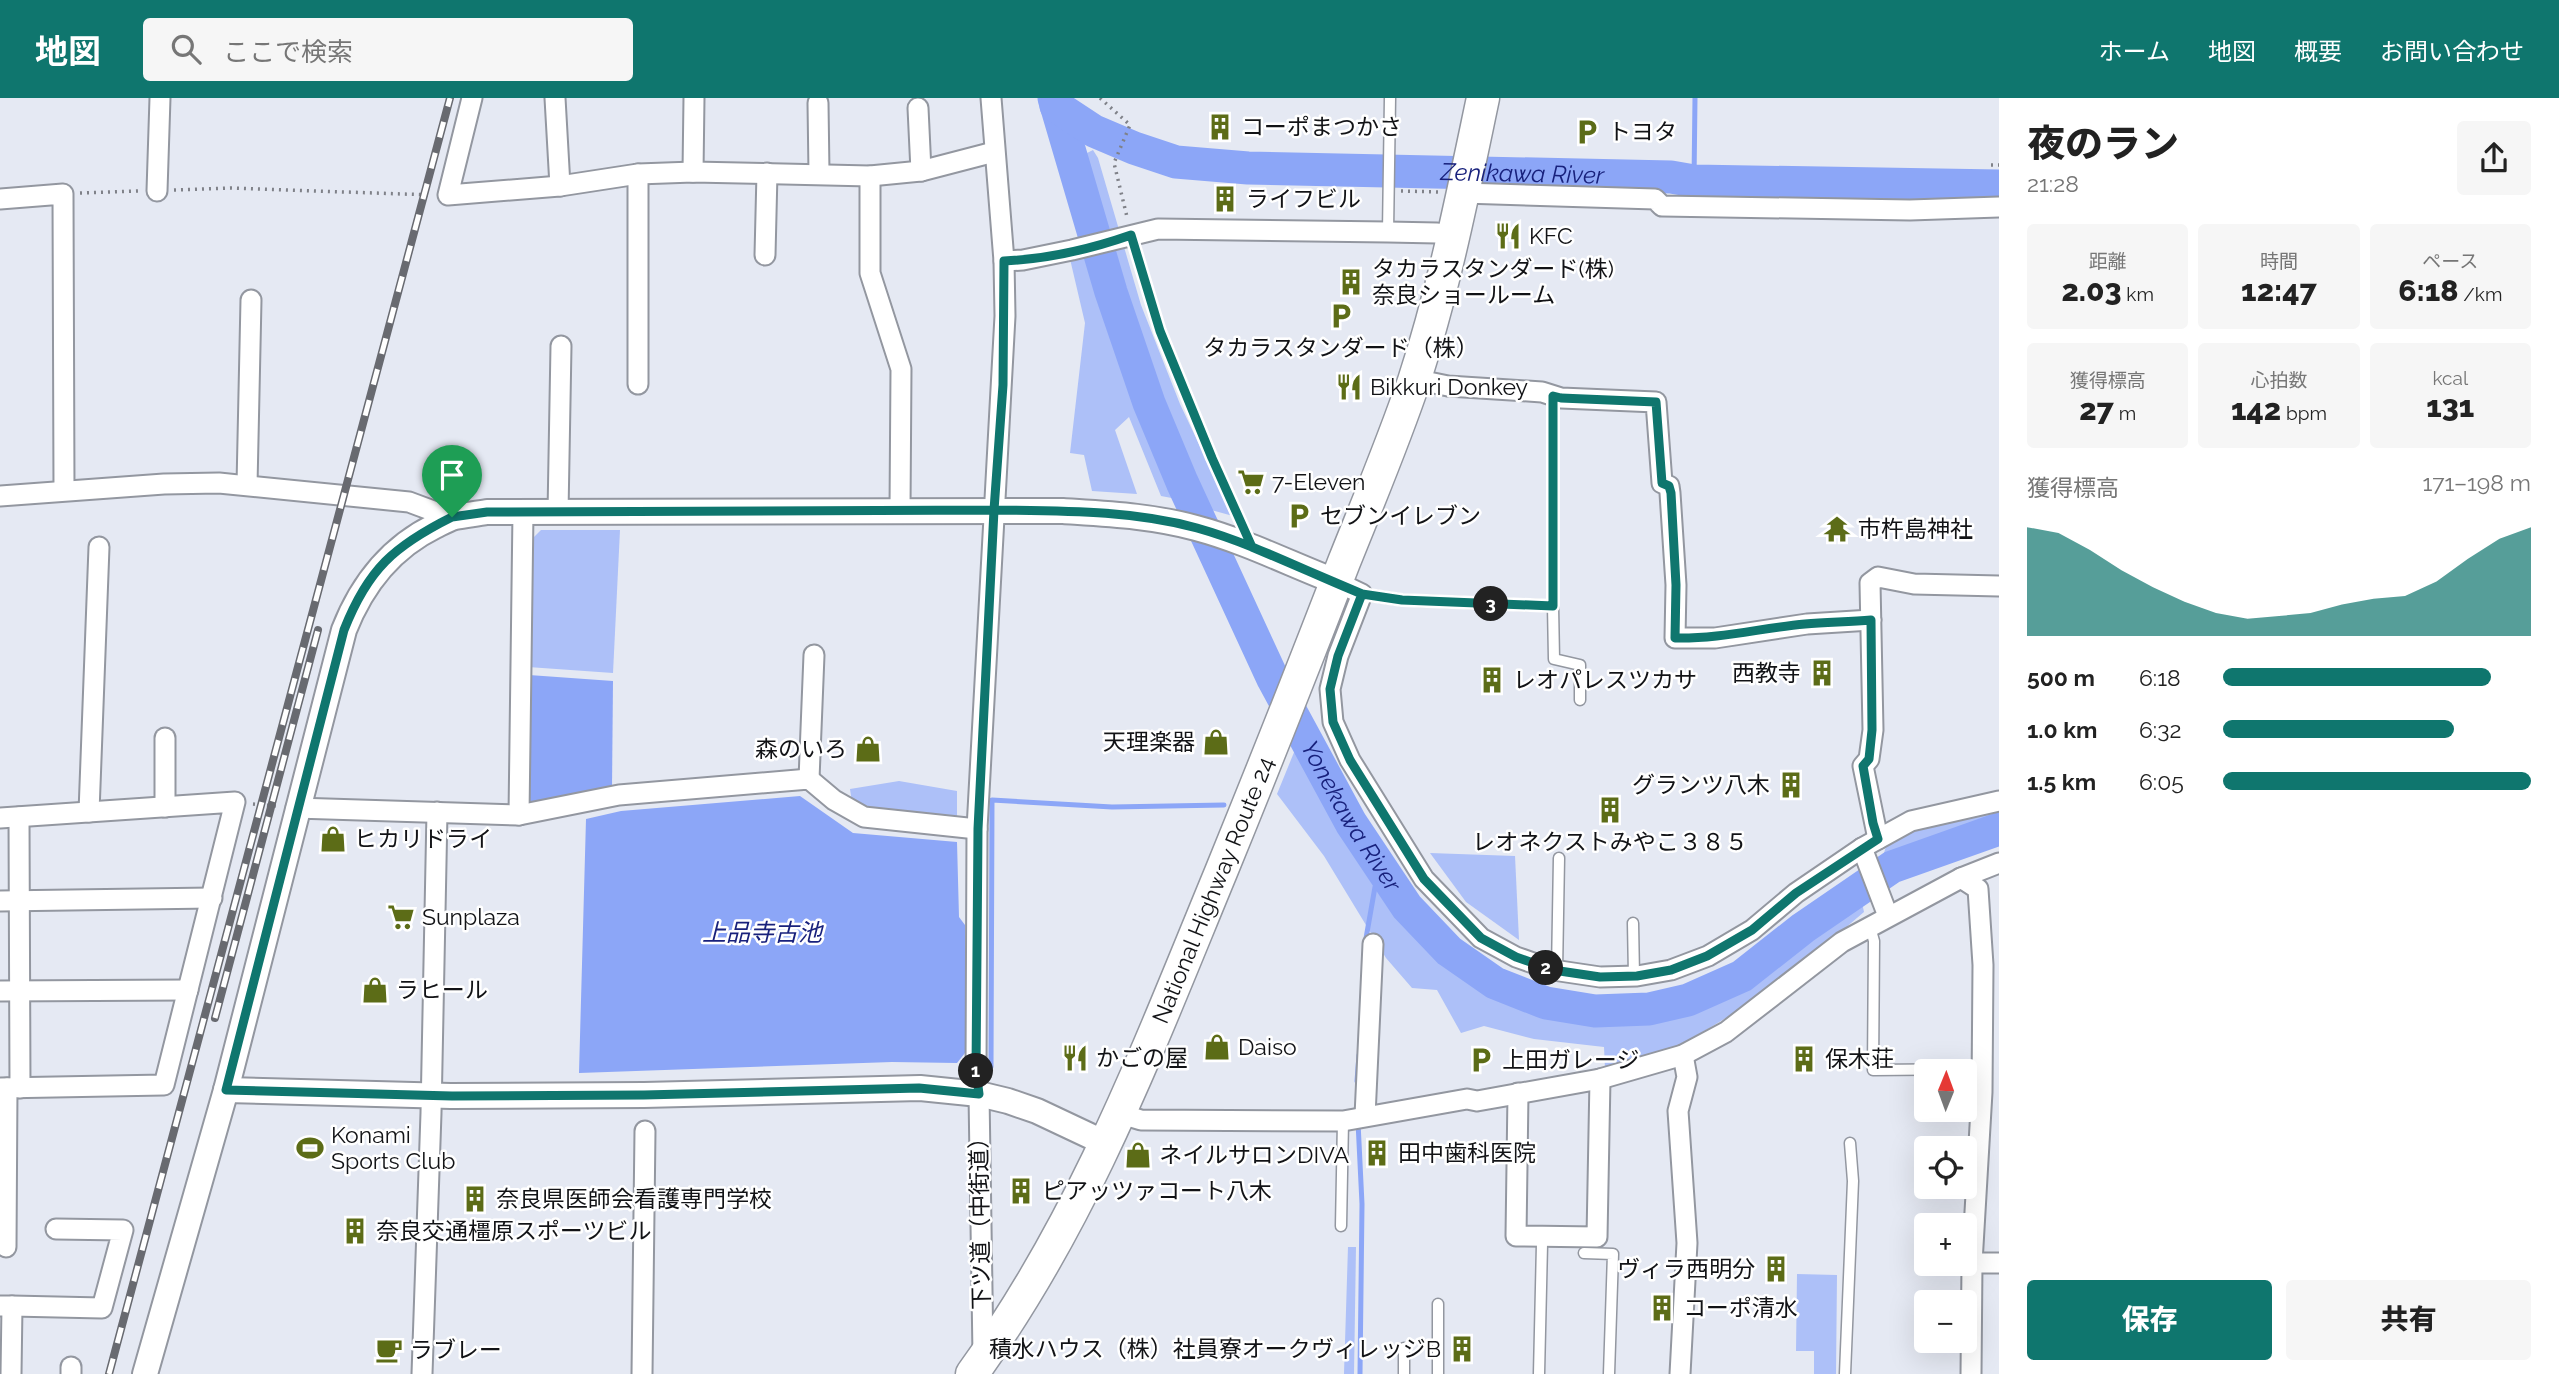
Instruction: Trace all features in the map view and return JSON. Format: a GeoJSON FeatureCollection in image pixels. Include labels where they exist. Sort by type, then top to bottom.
{"type":"FeatureCollection","features":[{"type":"Feature","properties":{"kind":"highway","name":"National Highway Route 24"},"geometry":{"type":"LineString","coordinates":[[979,1369],[1052,1248],[1121,1114],[1313,642],[1349,588],[1385,463],[1434,312],[1458,191],[1472,149],[1483,98]]}},
{"type":"Feature","properties":{"kind":"street"},"geometry":{"type":"LineString","coordinates":[[157,191],[160,98]]}},
{"type":"Feature","properties":{"kind":"street"},"geometry":{"type":"LineString","coordinates":[[472,98],[448,195],[560,186],[638,174],[819,173],[870,176],[921,171],[994,152]]}},
{"type":"Feature","properties":{"kind":"street"},"geometry":{"type":"LineString","coordinates":[[555,98],[560,186]]}},
{"type":"Feature","properties":{"kind":"street"},"geometry":{"type":"LineString","coordinates":[[693,172],[694,98]]}},
{"type":"Feature","properties":{"kind":"street","name":"下ツ道（中街道）"},"geometry":{"type":"LineString","coordinates":[[979,1369],[979,1094],[976,1071],[978,829],[1003,385],[1004,261],[991,98]]}},
{"type":"Feature","properties":{"kind":"street"},"geometry":{"type":"LineString","coordinates":[[818,103],[819,173]]}},
{"type":"Feature","properties":{"kind":"street"},"geometry":{"type":"LineString","coordinates":[[918,108],[921,171]]}},
{"type":"Feature","properties":{"kind":"street"},"geometry":{"type":"LineString","coordinates":[[765,255],[767,173]]}},
{"type":"Feature","properties":{"kind":"street"},"geometry":{"type":"LineString","coordinates":[[638,174],[638,383]]}},
{"type":"Feature","properties":{"kind":"street"},"geometry":{"type":"LineString","coordinates":[[870,176],[870,273],[901,369],[900,509]]}},
{"type":"Feature","properties":{"kind":"street"},"geometry":{"type":"LineString","coordinates":[[1458,191],[1655,199],[1662,206],[1910,211],[1999,207]]}},
{"type":"Feature","properties":{"kind":"street"},"geometry":{"type":"LineString","coordinates":[[0,200],[62,194],[64,490]]}},
{"type":"Feature","properties":{"kind":"street"},"geometry":{"type":"LineString","coordinates":[[1004,261],[1072,250],[1158,229],[1437,233],[1451,237]]}},
{"type":"Feature","properties":{"kind":"street"},"geometry":{"type":"LineString","coordinates":[[247,485],[251,300]]}},
{"type":"Feature","properties":{"kind":"street"},"geometry":{"type":"LineString","coordinates":[[558,513],[561,346]]}},
{"type":"Feature","properties":{"kind":"street"},"geometry":{"type":"LineString","coordinates":[[1414,379],[1448,386],[1542,392],[1561,398],[1656,402],[1662,483],[1669,486],[1671,493],[1676,585],[1675,638],[1715,638],[1807,624],[1871,620]]}},
{"type":"Feature","properties":{"kind":"street"},"geometry":{"type":"LineString","coordinates":[[0,496],[164,484],[219,483],[409,502],[452,517]]}},
{"type":"Feature","properties":{"kind":"street"},"geometry":{"type":"LineString","coordinates":[[145,1374],[226,1090],[296,808],[344,630],[366,585],[393,553],[417,534],[452,517],[487,512],[900,509],[1063,511],[1170,522],[1198,528],[1260,550],[1349,588],[1330,689],[1333,722],[1350,760],[1424,879],[1481,938],[1516,957],[1557,971],[1600,977],[1634,976],[1671,970],[1707,956],[1752,930],[1796,893],[1911,821],[1998,799]]}},
{"type":"Feature","properties":{"kind":"street"},"geometry":{"type":"LineString","coordinates":[[519,816],[523,512]]}},
{"type":"Feature","properties":{"kind":"street"},"geometry":{"type":"LineString","coordinates":[[89,812],[99,547]]}},
{"type":"Feature","properties":{"kind":"street"},"geometry":{"type":"LineString","coordinates":[[1886,912],[1869,848],[1873,823],[1863,766],[1869,759],[1872,730],[1870,583],[1878,577],[1913,584],[1999,586]]}},
{"type":"Feature","properties":{"kind":"street"},"geometry":{"type":"LineString","coordinates":[[809,779],[814,655]]}},
{"type":"Feature","properties":{"kind":"street"},"geometry":{"type":"LineString","coordinates":[[165,737],[165,807]]}},
{"type":"Feature","properties":{"kind":"street"},"geometry":{"type":"LineString","coordinates":[[296,808],[519,816],[619,795],[809,779],[834,800],[864,817],[978,829]]}},
{"type":"Feature","properties":{"kind":"street"},"geometry":{"type":"LineString","coordinates":[[6,1247],[10,818],[235,802],[164,1085],[9,1088]]}},
{"type":"Feature","properties":{"kind":"street"},"geometry":{"type":"LineString","coordinates":[[422,1374],[437,813]]}},
{"type":"Feature","properties":{"kind":"street"},"geometry":{"type":"LineString","coordinates":[[1121,1114],[1141,1120],[1343,1121],[1600,1079],[1683,1055],[1726,1032],[1842,942],[1870,927],[1886,912],[1999,863]]}},
{"type":"Feature","properties":{"kind":"street"},"geometry":{"type":"LineString","coordinates":[[1961,878],[1978,889],[1991,965],[1982,1069],[1991,1092],[1977,1218]]}},
{"type":"Feature","properties":{"kind":"street"},"geometry":{"type":"LineString","coordinates":[[10,901],[212,898]]}},
{"type":"Feature","properties":{"kind":"street"},"geometry":{"type":"LineString","coordinates":[[1365,1116],[1373,944]]}},
{"type":"Feature","properties":{"kind":"street"},"geometry":{"type":"LineString","coordinates":[[9,991],[188,990]]}},
{"type":"Feature","properties":{"kind":"street"},"geometry":{"type":"LineString","coordinates":[[1681,1374],[1687,1243],[1678,1111],[1687,1077],[1683,1055]]}},
{"type":"Feature","properties":{"kind":"street"},"geometry":{"type":"LineString","coordinates":[[1518,1093],[1516,1236],[1597,1237],[1600,1079]]}},
{"type":"Feature","properties":{"kind":"street"},"geometry":{"type":"LineString","coordinates":[[226,1090],[431,1096],[644,1095],[919,1088],[979,1094],[1037,1111],[1107,1143]]}},
{"type":"Feature","properties":{"kind":"street"},"geometry":{"type":"LineString","coordinates":[[642,1374],[645,1131]]}},
{"type":"Feature","properties":{"kind":"street"},"geometry":{"type":"LineString","coordinates":[[11,1374],[6,1306],[102,1308],[123,1230],[56,1228]]}},
{"type":"Feature","properties":{"kind":"street"},"geometry":{"type":"LineString","coordinates":[[1977,1263],[1999,1263]]}},
{"type":"Feature","properties":{"kind":"street"},"geometry":{"type":"LineString","coordinates":[[1971,1374],[1972,1276]]}},
{"type":"Feature","properties":{"kind":"lane"},"geometry":{"type":"LineString","coordinates":[[1388,232],[1390,98]]}},
{"type":"Feature","properties":{"kind":"lane"},"geometry":{"type":"LineString","coordinates":[[1553,396],[1554,659],[1580,665],[1580,701]]}},
{"type":"Feature","properties":{"kind":"lane"},"geometry":{"type":"LineString","coordinates":[[1349,588],[1402,600],[1553,606]]}},
{"type":"Feature","properties":{"kind":"lane"},"geometry":{"type":"LineString","coordinates":[[1557,971],[1559,858]]}},
{"type":"Feature","properties":{"kind":"lane"},"geometry":{"type":"LineString","coordinates":[[1633,923],[1634,976]]}},
{"type":"Feature","properties":{"kind":"lane"},"geometry":{"type":"LineString","coordinates":[[1870,927],[1874,941],[1873,1070],[1982,1069]]}},
{"type":"Feature","properties":{"kind":"lane"},"geometry":{"type":"LineString","coordinates":[[1341,1226],[1343,1121]]}},
{"type":"Feature","properties":{"kind":"lane"},"geometry":{"type":"LineString","coordinates":[[1844,1374],[1853,1181],[1850,1143]]}},
{"type":"Feature","properties":{"kind":"lane"},"geometry":{"type":"LineString","coordinates":[[1539,1374],[1542,1244]]}},
{"type":"Feature","properties":{"kind":"lane"},"geometry":{"type":"LineString","coordinates":[[1584,1253],[1613,1254],[1609,1374]]}},
{"type":"Feature","properties":{"kind":"lane"},"geometry":{"type":"LineString","coordinates":[[1438,1304],[1438,1374]]}},
{"type":"Feature","properties":{"kind":"lane"},"geometry":{"type":"LineString","coordinates":[[1404,1348],[1404,1374]]}},
{"type":"Feature","properties":{"kind":"path"},"geometry":{"type":"LineString","coordinates":[[1100,98],[1130,125],[1114,163],[1128,236],[1160,331],[1212,458],[1260,550]]}},
{"type":"Feature","properties":{"kind":"path"},"geometry":{"type":"LineString","coordinates":[[1991,165],[1999,165]]}},
{"type":"Feature","properties":{"kind":"path"},"geometry":{"type":"LineString","coordinates":[[62,194],[230,188],[448,195]]}},
{"type":"Feature","properties":{"kind":"path"},"geometry":{"type":"LineString","coordinates":[[1389,188],[1458,191]]}},
{"type":"Feature","properties":{"kind":"path"},"geometry":{"type":"LineString","coordinates":[[235,802],[296,808]]}},
{"type":"Feature","properties":{"kind":"shaded area"},"geometry":{"type":"Polygon","coordinates":[[[1093,150],[1098,158],[1141,305],[1180,404],[1233,516],[1204,508],[1148,384],[1090,192],[1087,153],[1093,150]]]}},
{"type":"Feature","properties":{"kind":"shaded area"},"geometry":{"type":"Polygon","coordinates":[[[1088,255],[1125,375],[1177,499],[1161,496],[1129,417],[1115,430],[1137,494],[1092,491],[1084,455],[1070,453],[1085,323],[1070,259],[1088,255]]]}},
{"type":"Feature","properties":{"kind":"shaded area"},"geometry":{"type":"Polygon","coordinates":[[[541,530],[620,530],[613,673],[528,667],[531,540],[541,530]]]}},
{"type":"Feature","properties":{"kind":"shaded area"},"geometry":{"type":"Polygon","coordinates":[[[1297,745],[1312,775],[1407,917],[1438,950],[1481,983],[1523,1004],[1581,1015],[1666,1017],[1726,991],[1777,961],[1818,923],[1861,898],[1864,912],[1815,953],[1736,1011],[1681,1044],[1629,1065],[1605,1069],[1604,1047],[1534,1039],[1484,1026],[1461,1033],[1437,990],[1412,988],[1386,958],[1324,856],[1277,794],[1297,745]]]}},
{"type":"Feature","properties":{"kind":"shaded area"},"geometry":{"type":"Polygon","coordinates":[[[899,781],[957,791],[957,816],[872,807],[852,802],[850,789],[899,781]]]}},
{"type":"Feature","properties":{"kind":"shaded area"},"geometry":{"type":"Polygon","coordinates":[[[1999,808],[1999,819],[1888,863],[1884,853],[1887,843],[1922,827],[1999,808]]]}},
{"type":"Feature","properties":{"kind":"shaded area"},"geometry":{"type":"Polygon","coordinates":[[[1430,853],[1515,856],[1519,940],[1466,902],[1430,853]]]}},
{"type":"Feature","properties":{"kind":"shaded area"},"geometry":{"type":"Polygon","coordinates":[[[1348,1247],[1356,1247],[1354,1374],[1344,1374],[1348,1247]]]}},
{"type":"Feature","properties":{"kind":"shaded area"},"geometry":{"type":"Polygon","coordinates":[[[1797,1274],[1837,1275],[1836,1374],[1814,1374],[1814,1351],[1796,1351],[1797,1274]]]}},
{"type":"Feature","properties":{"kind":"water"},"geometry":{"type":"Polygon","coordinates":[[[529,675],[613,681],[612,789],[525,811],[529,675]]]}},
{"type":"Feature","properties":{"kind":"water","name":"上品寺古池"},"geometry":{"type":"Polygon","coordinates":[[[800,796],[853,833],[957,842],[959,917],[965,925],[965,1053],[957,1063],[892,1062],[579,1073],[586,819],[621,811],[800,796]]]}},
{"type":"Feature","properties":{"kind":"waterway","name":"Yonekawa River"},"geometry":{"type":"LineString","coordinates":[[1054,98],[1111,292],[1149,403],[1182,482],[1273,679],[1351,823],[1407,907],[1449,951],[1495,983],[1546,1003],[1595,1011],[1649,1009],[1688,1000],[1742,976],[1803,928],[1892,867],[1999,829]]}},
{"type":"Feature","properties":{"kind":"waterway"},"geometry":{"type":"LineString","coordinates":[[1694,181],[1695,98]]}},
{"type":"Feature","properties":{"kind":"waterway","name":"Zenikawa River"},"geometry":{"type":"LineString","coordinates":[[1056,106],[1094,131],[1176,162],[1248,168],[1671,177],[1694,181],[1999,186]]}},
{"type":"Feature","properties":{"kind":"waterway"},"geometry":{"type":"LineString","coordinates":[[991,1067],[992,800],[1112,807],[1224,805]]}},
{"type":"Feature","properties":{"kind":"waterway"},"geometry":{"type":"LineString","coordinates":[[1365,944],[1375,887],[1388,877]]}},
{"type":"Feature","properties":{"kind":"waterway"},"geometry":{"type":"LineString","coordinates":[[1357,1081],[1359,1055]]}},
{"type":"Feature","properties":{"kind":"waterway"},"geometry":{"type":"LineString","coordinates":[[1358,1122],[1362,1204],[1360,1374]]}},
{"type":"Feature","properties":{"kind":"railway"},"geometry":{"type":"LineString","coordinates":[[109,1374],[450,98]]}},
{"type":"Feature","properties":{"kind":"railway"},"geometry":{"type":"LineString","coordinates":[[215,1018],[318,630]]}},
{"type":"Feature","properties":{"kind":"place","name":"コーポまつかさ"},"geometry":{"type":"Point","coordinates":[1220,127]}},
{"type":"Feature","properties":{"kind":"place","name":"トヨタ"},"geometry":{"type":"Point","coordinates":[1587,132]}},
{"type":"Feature","properties":{"kind":"place","name":"ライフビル"},"geometry":{"type":"Point","coordinates":[1225,199]}},
{"type":"Feature","properties":{"kind":"place","name":"KFC"},"geometry":{"type":"Point","coordinates":[1508,236]}},
{"type":"Feature","properties":{"kind":"place","name":"タカラスタンダード(株) 奈良ショールーム"},"geometry":{"type":"Point","coordinates":[1351,282]}},
{"type":"Feature","properties":{"kind":"place","name":"タカラスタンダード（株）"},"geometry":{"type":"Point","coordinates":[1341,316]}},
{"type":"Feature","properties":{"kind":"place","name":"Bikkuri Donkey"},"geometry":{"type":"Point","coordinates":[1349,387]}},
{"type":"Feature","properties":{"kind":"place","name":"7-Eleven"},"geometry":{"type":"Point","coordinates":[1251,482]}},
{"type":"Feature","properties":{"kind":"place","name":"セブンイレブン"},"geometry":{"type":"Point","coordinates":[1299,516]}},
{"type":"Feature","properties":{"kind":"place","name":"市杵島神社"},"geometry":{"type":"Point","coordinates":[1837,529]}},
{"type":"Feature","properties":{"kind":"place","name":"西教寺"},"geometry":{"type":"Point","coordinates":[1822,673]}},
{"type":"Feature","properties":{"kind":"place","name":"レオパレスツカサ"},"geometry":{"type":"Point","coordinates":[1492,680]}},
{"type":"Feature","properties":{"kind":"place","name":"天理楽器"},"geometry":{"type":"Point","coordinates":[1216,742]}},
{"type":"Feature","properties":{"kind":"place","name":"森のいろ"},"geometry":{"type":"Point","coordinates":[868,749]}},
{"type":"Feature","properties":{"kind":"place","name":"グランツ八木"},"geometry":{"type":"Point","coordinates":[1791,785]}},
{"type":"Feature","properties":{"kind":"place","name":"レオネクストみやこ３８５"},"geometry":{"type":"Point","coordinates":[1610,810]}},
{"type":"Feature","properties":{"kind":"place","name":"ヒカリドライ"},"geometry":{"type":"Point","coordinates":[333,839]}},
{"type":"Feature","properties":{"kind":"place","name":"Sunplaza"},"geometry":{"type":"Point","coordinates":[401,917]}},
{"type":"Feature","properties":{"kind":"place","name":"ラヒール"},"geometry":{"type":"Point","coordinates":[375,990]}},
{"type":"Feature","properties":{"kind":"place","name":"Daiso"},"geometry":{"type":"Point","coordinates":[1217,1047]}},
{"type":"Feature","properties":{"kind":"place","name":"かごの屋"},"geometry":{"type":"Point","coordinates":[1075,1058]}},
{"type":"Feature","properties":{"kind":"place","name":"保木荘"},"geometry":{"type":"Point","coordinates":[1804,1059]}},
{"type":"Feature","properties":{"kind":"place","name":"上田ガレージ"},"geometry":{"type":"Point","coordinates":[1481,1060]}},
{"type":"Feature","properties":{"kind":"place","name":"Konami Sports Club"},"geometry":{"type":"Point","coordinates":[310,1148]}},
{"type":"Feature","properties":{"kind":"place","name":"田中歯科医院"},"geometry":{"type":"Point","coordinates":[1377,1153]}},
{"type":"Feature","properties":{"kind":"place","name":"ネイルサロンDIVA"},"geometry":{"type":"Point","coordinates":[1138,1155]}},
{"type":"Feature","properties":{"kind":"place","name":"ピアッツァコート八木"},"geometry":{"type":"Point","coordinates":[1021,1191]}},
{"type":"Feature","properties":{"kind":"place","name":"奈良県医師会看護専門学校"},"geometry":{"type":"Point","coordinates":[475,1199]}},
{"type":"Feature","properties":{"kind":"place","name":"奈良交通橿原スポーツビル"},"geometry":{"type":"Point","coordinates":[355,1231]}},
{"type":"Feature","properties":{"kind":"place","name":"ヴィラ西明分"},"geometry":{"type":"Point","coordinates":[1776,1269]}},
{"type":"Feature","properties":{"kind":"place","name":"コーポ清水"},"geometry":{"type":"Point","coordinates":[1662,1308]}},
{"type":"Feature","properties":{"kind":"place","name":"積水ハウス（株）社員寮オークヴィレッジB"},"geometry":{"type":"Point","coordinates":[1462,1349]}},
{"type":"Feature","properties":{"kind":"place","name":"ラブレー"},"geometry":{"type":"Point","coordinates":[389,1350]}},
{"type":"Feature","properties":{"kind":"route"},"geometry":{"type":"LineString","coordinates":[[452,517],[417,534],[393,553],[366,585],[344,630],[296,808],[226,1090],[452,1096],[644,1095],[919,1088],[979,1094],[976,1071],[978,829],[994,510],[1121,515],[1198,528],[1268,553],[1337,582],[1362,594],[1338,656],[1330,689],[1333,722],[1350,760],[1424,879],[1481,938],[1516,957],[1553,970],[1600,977],[1637,976],[1671,970],[1707,956],[1752,930],[1796,893],[1878,839],[1863,766],[1869,759],[1872,730],[1871,620],[1807,624],[1715,638],[1675,638],[1676,585],[1671,493],[1669,486],[1662,483],[1656,402],[1553,396],[1553,606],[1402,600],[1362,594],[1351,589],[1337,582],[1300,567],[1268,553],[1252,547],[1160,331],[1131,235],[1072,250],[1004,261],[1003,385],[994,510],[487,512],[452,517]]}}]}
